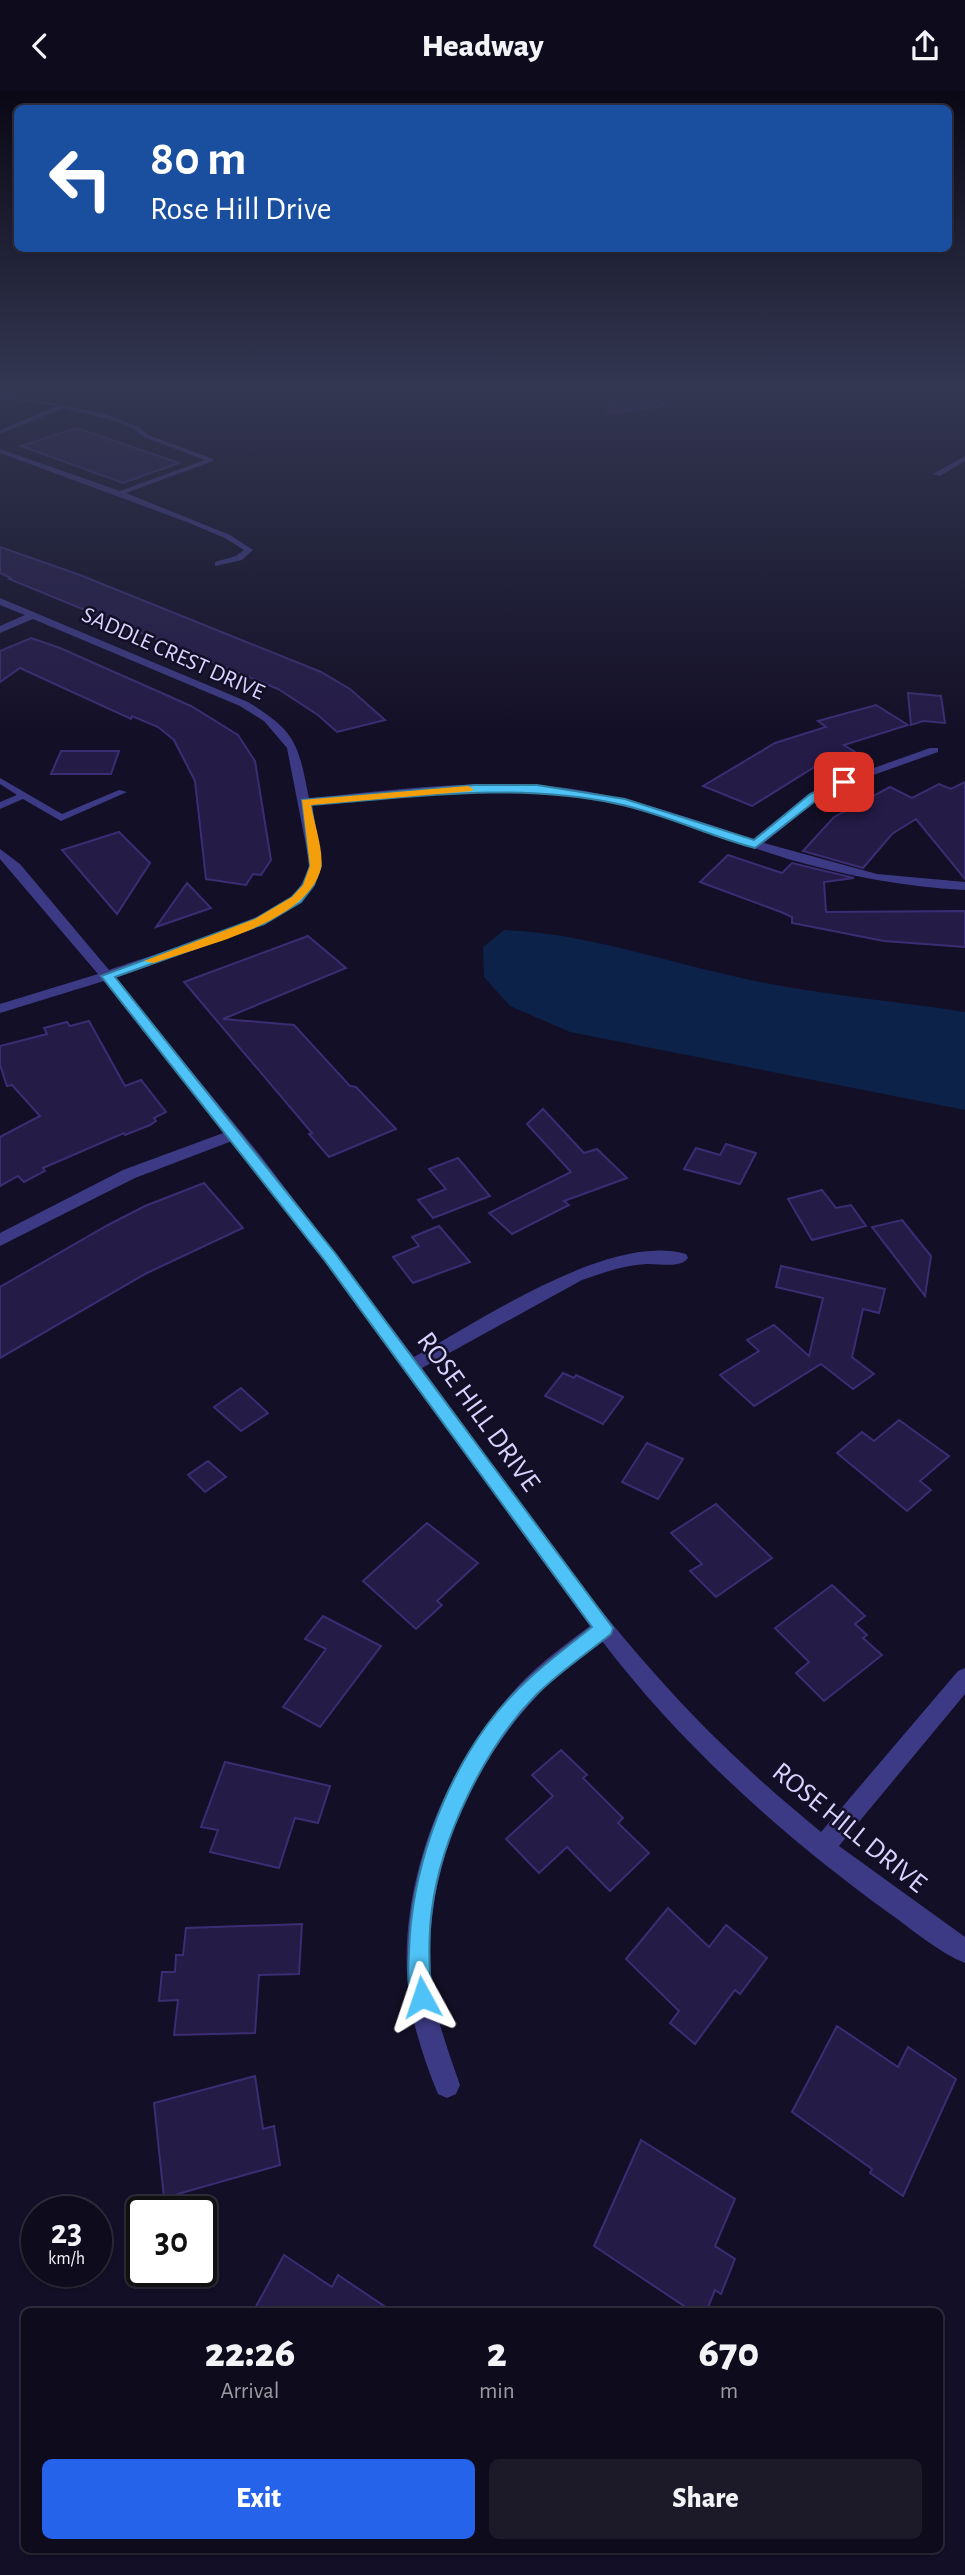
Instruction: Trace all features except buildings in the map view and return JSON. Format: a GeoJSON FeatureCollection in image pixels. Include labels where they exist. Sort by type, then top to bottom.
{"type":"FeatureCollection","features":[{"type":"Feature","properties":{"kind":"street","name":"SADDLE CREST DRIVE"},"geometry":{"type":"LineString","coordinates":[[0,601],[244,703],[268,719],[293,747],[306,802],[316,866],[308,885],[297,899],[259,921],[107,976],[0,1009]]}},
{"type":"Feature","properties":{"kind":"street"},"geometry":{"type":"LineString","coordinates":[[0,629],[33,615]]}},
{"type":"Feature","properties":{"kind":"street"},"geometry":{"type":"LineString","coordinates":[[755,844],[814,796],[844,782],[934,750]]}},
{"type":"Feature","properties":{"kind":"street"},"geometry":{"type":"LineString","coordinates":[[306,802],[475,789],[537,789],[621,801],[842,872],[884,881],[965,886]]}},
{"type":"Feature","properties":{"kind":"street","name":"ROSE HILL DRIVE"},"geometry":{"type":"LineString","coordinates":[[0,853],[16,867],[107,976],[330,1257],[604,1628],[663,1698],[721,1758],[822,1848],[898,1907],[965,1951]]}},
{"type":"Feature","properties":{"kind":"street"},"geometry":{"type":"LineString","coordinates":[[0,1240],[129,1174],[233,1135]]}},
{"type":"Feature","properties":{"kind":"street"},"geometry":{"type":"LineString","coordinates":[[410,1367],[576,1276],[606,1265],[645,1258],[680,1258]]}},
{"type":"Feature","properties":{"kind":"street"},"geometry":{"type":"LineString","coordinates":[[447,2085],[425,2019],[419,1975],[421,1911],[429,1870],[465,1781],[494,1732],[529,1689],[604,1628]]}},
{"type":"Feature","properties":{"kind":"street"},"geometry":{"type":"LineString","coordinates":[[822,1848],[965,1678]]}},
{"type":"Feature","properties":{"kind":"lane"},"geometry":{"type":"LineString","coordinates":[[144,503],[236,540],[249,550],[239,558],[218,564]]}},
{"type":"Feature","properties":{"kind":"lane"},"geometry":{"type":"LineString","coordinates":[[1,781],[61,818],[122,792]]}},
{"type":"Feature","properties":{"kind":"lane"},"geometry":{"type":"LineString","coordinates":[[0,806],[24,795]]}},
{"type":"Feature","properties":{"kind":"water"},"geometry":{"type":"Polygon","coordinates":[[[504,930],[591,941],[790,988],[965,1012],[965,1110],[570,1032],[510,1006],[484,977],[483,947],[504,930]]]}},
{"type":"Feature","properties":{"kind":"slow traffic"},"geometry":{"type":"LineString","coordinates":[[150,961],[259,921],[297,899],[308,885],[316,866],[306,802],[468,789]]}},
{"type":"Feature","properties":{"kind":"route"},"geometry":{"type":"LineString","coordinates":[[422,1997],[419,1975],[421,1911],[429,1870],[465,1781],[494,1732],[529,1689],[604,1628],[330,1257],[107,976],[259,921],[297,899],[308,885],[316,866],[306,802],[475,789],[537,789],[621,801],[755,844],[814,796],[844,782]]}}]}
